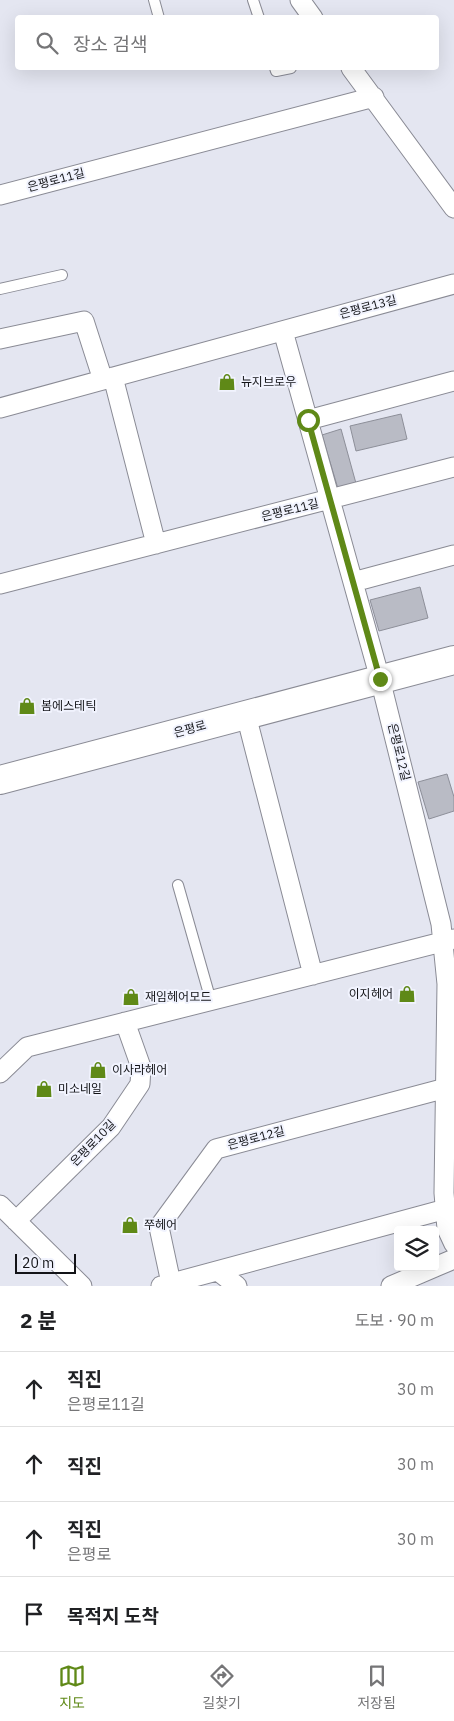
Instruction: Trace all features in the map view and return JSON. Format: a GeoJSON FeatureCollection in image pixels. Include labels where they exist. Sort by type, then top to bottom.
{"type":"FeatureCollection","features":[{"type":"Feature","properties":{"kind":"main road","name":"은평로"},"geometry":{"type":"LineString","coordinates":[[0,780],[454,660]]}},
{"type":"Feature","properties":{"kind":"street"},"geometry":{"type":"LineString","coordinates":[[300,0],[312,15]]}},
{"type":"Feature","properties":{"kind":"street"},"geometry":{"type":"LineString","coordinates":[[354,70],[454,208]]}},
{"type":"Feature","properties":{"kind":"street","name":"은평로11길"},"geometry":{"type":"LineString","coordinates":[[0,195],[374,97]]}},
{"type":"Feature","properties":{"kind":"street","name":"은평로13길"},"geometry":{"type":"LineString","coordinates":[[282,331],[454,284]]}},
{"type":"Feature","properties":{"kind":"street"},"geometry":{"type":"LineString","coordinates":[[0,339],[84,321],[108,379],[156,544]]}},
{"type":"Feature","properties":{"kind":"street"},"geometry":{"type":"LineString","coordinates":[[0,408],[282,331]]}},
{"type":"Feature","properties":{"kind":"street","name":"은평로11길"},"geometry":{"type":"LineString","coordinates":[[0,584],[330,499],[282,331]]}},
{"type":"Feature","properties":{"kind":"street"},"geometry":{"type":"LineString","coordinates":[[308,420],[454,381]]}},
{"type":"Feature","properties":{"kind":"street"},"geometry":{"type":"LineString","coordinates":[[380,679],[330,499],[454,468]]}},
{"type":"Feature","properties":{"kind":"street"},"geometry":{"type":"LineString","coordinates":[[353,582],[454,555]]}},
{"type":"Feature","properties":{"kind":"street","name":"은평로12길"},"geometry":{"type":"LineString","coordinates":[[380,679],[441,924],[448,941],[446,1088],[450,1137],[446,1209],[447,1229],[454,1244]]}},
{"type":"Feature","properties":{"kind":"street"},"geometry":{"type":"LineString","coordinates":[[246,715],[313,975]]}},
{"type":"Feature","properties":{"kind":"street"},"geometry":{"type":"LineString","coordinates":[[0,1073],[27,1047],[448,941]]}},
{"type":"Feature","properties":{"kind":"street","name":"은평로10길"},"geometry":{"type":"LineString","coordinates":[[16,1221],[111,1127],[140,1084],[141,1067],[125,1022]]}},
{"type":"Feature","properties":{"kind":"street","name":"은평로12길"},"geometry":{"type":"LineString","coordinates":[[166,1285],[159,1227],[216,1149],[446,1088]]}},
{"type":"Feature","properties":{"kind":"street"},"geometry":{"type":"LineString","coordinates":[[0,1205],[82,1286]]}},
{"type":"Feature","properties":{"kind":"street"},"geometry":{"type":"LineString","coordinates":[[166,1285],[446,1209]]}},
{"type":"Feature","properties":{"kind":"street"},"geometry":{"type":"LineString","coordinates":[[439,1265],[454,1259]]}},
{"type":"Feature","properties":{"kind":"street"},"geometry":{"type":"LineString","coordinates":[[218,1270],[237,1286]]}},
{"type":"Feature","properties":{"kind":"street"},"geometry":{"type":"LineString","coordinates":[[391,1286],[426,1271]]}},
{"type":"Feature","properties":{"kind":"lane"},"geometry":{"type":"LineString","coordinates":[[154,0],[158,15]]}},
{"type":"Feature","properties":{"kind":"lane"},"geometry":{"type":"LineString","coordinates":[[253,0],[258,15]]}},
{"type":"Feature","properties":{"kind":"lane"},"geometry":{"type":"LineString","coordinates":[[0,289],[62,275]]}},
{"type":"Feature","properties":{"kind":"lane"},"geometry":{"type":"LineString","coordinates":[[178,885],[212,1000]]}},
{"type":"Feature","properties":{"kind":"building"},"geometry":{"type":"Polygon","coordinates":[[[401,414],[407,439],[356,451],[350,426],[401,414]]]}},
{"type":"Feature","properties":{"kind":"building"},"geometry":{"type":"Polygon","coordinates":[[[341,429],[357,487],[339,492],[322,435],[341,429]]]}},
{"type":"Feature","properties":{"kind":"building"},"geometry":{"type":"Polygon","coordinates":[[[420,587],[428,618],[379,631],[370,600],[420,587]]]}},
{"type":"Feature","properties":{"kind":"building"},"geometry":{"type":"Polygon","coordinates":[[[447,774],[454,797],[454,811],[429,819],[418,782],[447,774]]]}},
{"type":"Feature","properties":{"kind":"place","name":"뉴지브로우"},"geometry":{"type":"Point","coordinates":[227,382]}},
{"type":"Feature","properties":{"kind":"place","name":"봄에스테틱"},"geometry":{"type":"Point","coordinates":[27,706]}},
{"type":"Feature","properties":{"kind":"place","name":"이지헤어"},"geometry":{"type":"Point","coordinates":[407,994]}},
{"type":"Feature","properties":{"kind":"place","name":"재임헤어모드"},"geometry":{"type":"Point","coordinates":[131,997]}},
{"type":"Feature","properties":{"kind":"place","name":"이사라헤어"},"geometry":{"type":"Point","coordinates":[98,1070]}},
{"type":"Feature","properties":{"kind":"place","name":"미소네일"},"geometry":{"type":"Point","coordinates":[44,1089]}},
{"type":"Feature","properties":{"kind":"place","name":"쭈헤어"},"geometry":{"type":"Point","coordinates":[130,1225]}},
{"type":"Feature","properties":{"kind":"route"},"geometry":{"type":"LineString","coordinates":[[308,420],[380,679]]}}]}
